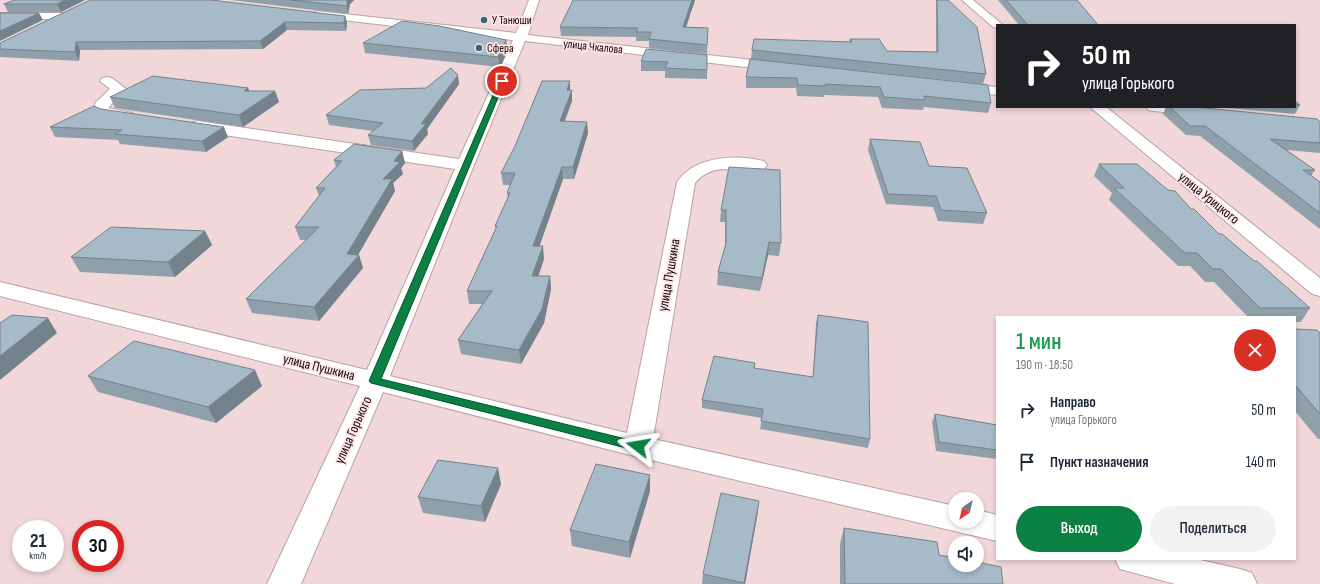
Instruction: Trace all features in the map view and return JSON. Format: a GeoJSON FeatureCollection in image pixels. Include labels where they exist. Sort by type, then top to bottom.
{"type":"FeatureCollection","features":[{"type":"Feature","properties":{"kind":"street","name":"улица Горького"},"geometry":{"type":"LineString","coordinates":[[284,584],[375,381],[465,165],[520,39],[534,0]]}},
{"type":"Feature","properties":{"kind":"street"},"geometry":{"type":"LineString","coordinates":[[967,0],[996,24]]}},
{"type":"Feature","properties":{"kind":"street"},"geometry":{"type":"LineString","coordinates":[[43,27],[77,10]]}},
{"type":"Feature","properties":{"kind":"street","name":"улица Чкалова"},"geometry":{"type":"LineString","coordinates":[[307,13],[520,39],[790,68]]}},
{"type":"Feature","properties":{"kind":"street"},"geometry":{"type":"LineString","coordinates":[[0,16],[64,16]]}},
{"type":"Feature","properties":{"kind":"street"},"geometry":{"type":"LineString","coordinates":[[107,81],[119,89],[101,105],[100,110],[106,113],[145,119]]}},
{"type":"Feature","properties":{"kind":"street"},"geometry":{"type":"LineString","coordinates":[[949,86],[996,91]]}},
{"type":"Feature","properties":{"kind":"street","name":"улица Урицкого"},"geometry":{"type":"LineString","coordinates":[[1098,108],[1320,289]]}},
{"type":"Feature","properties":{"kind":"street"},"geometry":{"type":"LineString","coordinates":[[1164,108],[1209,112]]}},
{"type":"Feature","properties":{"kind":"street"},"geometry":{"type":"LineString","coordinates":[[184,124],[465,165]]}},
{"type":"Feature","properties":{"kind":"street","name":"улица Пушкина"},"geometry":{"type":"LineString","coordinates":[[638,446],[686,182],[692,172],[706,166],[721,163],[758,165]]}},
{"type":"Feature","properties":{"kind":"street","name":"улица Пушкина"},"geometry":{"type":"LineString","coordinates":[[0,289],[638,446],[948,517]]}},
{"type":"Feature","properties":{"kind":"street"},"geometry":{"type":"LineString","coordinates":[[984,525],[996,528]]}},
{"type":"Feature","properties":{"kind":"street"},"geometry":{"type":"LineString","coordinates":[[1134,560],[1240,584]]}},
{"type":"Feature","properties":{"kind":"building"},"geometry":{"type":"Polygon","coordinates":[[[14,0],[65,0],[57,4],[4,4],[14,0]]]}},
{"type":"Feature","properties":{"kind":"building"},"geometry":{"type":"Polygon","coordinates":[[[90,0],[211,0],[345,16],[344,23],[285,22],[260,41],[76,42],[75,52],[0,49],[0,43],[90,0]]]}},
{"type":"Feature","properties":{"kind":"building"},"geometry":{"type":"Polygon","coordinates":[[[291,0],[347,0],[347,6],[291,0]]]}},
{"type":"Feature","properties":{"kind":"building"},"geometry":{"type":"Polygon","coordinates":[[[573,0],[692,0],[683,27],[708,28],[707,45],[649,39],[651,32],[636,32],[638,28],[560,27],[573,0]]]}},
{"type":"Feature","properties":{"kind":"building"},"geometry":{"type":"Polygon","coordinates":[[[937,0],[948,0],[977,27],[986,74],[752,50],[754,39],[852,42],[850,39],[879,39],[887,51],[938,52],[937,0]]]}},
{"type":"Feature","properties":{"kind":"building"},"geometry":{"type":"Polygon","coordinates":[[[1006,0],[1077,0],[1097,24],[1027,24],[1006,0]]]}},
{"type":"Feature","properties":{"kind":"building"},"geometry":{"type":"Polygon","coordinates":[[[0,13],[39,13],[0,31],[0,13]]]}},
{"type":"Feature","properties":{"kind":"building"},"geometry":{"type":"Polygon","coordinates":[[[402,21],[440,26],[506,40],[498,57],[363,43],[402,21]]]}},
{"type":"Feature","properties":{"kind":"building"},"geometry":{"type":"Polygon","coordinates":[[[646,49],[707,55],[707,70],[665,68],[668,62],[641,61],[646,49]]]}},
{"type":"Feature","properties":{"kind":"building"},"geometry":{"type":"Polygon","coordinates":[[[750,59],[988,85],[991,103],[924,96],[925,100],[884,97],[880,87],[825,84],[826,86],[798,85],[797,78],[746,77],[750,59]]]}},
{"type":"Feature","properties":{"kind":"building"},"geometry":{"type":"Polygon","coordinates":[[[451,68],[458,75],[421,124],[426,124],[412,141],[368,135],[383,123],[326,115],[360,90],[426,88],[451,68]]]}},
{"type":"Feature","properties":{"kind":"building"},"geometry":{"type":"Polygon","coordinates":[[[153,76],[248,88],[244,91],[275,91],[239,115],[110,97],[153,76]]]}},
{"type":"Feature","properties":{"kind":"building"},"geometry":{"type":"Polygon","coordinates":[[[542,81],[570,81],[567,90],[572,90],[560,121],[587,122],[573,167],[562,167],[533,246],[543,246],[532,276],[550,276],[542,309],[519,350],[458,340],[492,291],[467,291],[497,226],[495,226],[510,193],[507,193],[515,173],[501,173],[515,146],[542,81]]]}},
{"type":"Feature","properties":{"kind":"building"},"geometry":{"type":"Polygon","coordinates":[[[94,106],[101,109],[224,127],[202,141],[115,134],[122,130],[50,127],[94,106]]]}},
{"type":"Feature","properties":{"kind":"building"},"geometry":{"type":"Polygon","coordinates":[[[1171,108],[1205,108],[1317,119],[1320,122],[1320,143],[1270,139],[1315,170],[1303,170],[1320,182],[1320,213],[1205,126],[1190,126],[1171,108]]]}},
{"type":"Feature","properties":{"kind":"building"},"geometry":{"type":"Polygon","coordinates":[[[870,139],[920,142],[929,166],[967,168],[987,213],[941,210],[936,196],[888,194],[870,139]]]}},
{"type":"Feature","properties":{"kind":"building"},"geometry":{"type":"Polygon","coordinates":[[[354,144],[402,151],[394,161],[400,162],[383,179],[392,179],[347,254],[359,255],[314,307],[246,299],[319,227],[295,227],[325,188],[316,188],[342,161],[334,160],[354,144]]]}},
{"type":"Feature","properties":{"kind":"building"},"geometry":{"type":"Polygon","coordinates":[[[1099,164],[1137,164],[1168,190],[1175,191],[1191,209],[1194,209],[1219,234],[1222,234],[1254,261],[1257,261],[1310,308],[1260,308],[1221,269],[1213,269],[1197,253],[1185,253],[1114,188],[1124,188],[1099,164]]]}},
{"type":"Feature","properties":{"kind":"building"},"geometry":{"type":"Polygon","coordinates":[[[729,167],[780,170],[781,243],[769,242],[762,278],[718,272],[726,243],[726,210],[721,210],[729,167]]]}},
{"type":"Feature","properties":{"kind":"building"},"geometry":{"type":"Polygon","coordinates":[[[111,227],[205,231],[168,262],[71,257],[111,227]]]}},
{"type":"Feature","properties":{"kind":"building"},"geometry":{"type":"Polygon","coordinates":[[[12,315],[48,318],[0,356],[0,323],[12,315]]]}},
{"type":"Feature","properties":{"kind":"building"},"geometry":{"type":"Polygon","coordinates":[[[818,315],[868,322],[870,439],[761,421],[763,409],[702,400],[714,356],[755,363],[754,368],[813,377],[818,315]]]}},
{"type":"Feature","properties":{"kind":"building"},"geometry":{"type":"Polygon","coordinates":[[[1296,329],[1317,330],[1320,333],[1320,414],[1296,386],[1296,329]]]}},
{"type":"Feature","properties":{"kind":"building"},"geometry":{"type":"Polygon","coordinates":[[[134,341],[255,370],[208,407],[88,376],[134,341]]]}},
{"type":"Feature","properties":{"kind":"building"},"geometry":{"type":"Polygon","coordinates":[[[935,414],[996,425],[996,450],[939,442],[935,414]]]}},
{"type":"Feature","properties":{"kind":"building"},"geometry":{"type":"Polygon","coordinates":[[[438,460],[498,468],[481,506],[418,497],[438,460]]]}},
{"type":"Feature","properties":{"kind":"building"},"geometry":{"type":"Polygon","coordinates":[[[596,464],[650,475],[629,542],[570,530],[596,464]]]}},
{"type":"Feature","properties":{"kind":"building"},"geometry":{"type":"Polygon","coordinates":[[[721,493],[759,501],[744,583],[703,574],[721,493]]]}},
{"type":"Feature","properties":{"kind":"building"},"geometry":{"type":"Polygon","coordinates":[[[844,528],[937,542],[939,555],[948,557],[948,572],[984,572],[984,563],[1001,567],[1003,584],[845,584],[844,528]]]}},
{"type":"Feature","properties":{"kind":"place","name":"У Танюши"},"geometry":{"type":"Point","coordinates":[484,20]}},
{"type":"Feature","properties":{"kind":"place","name":"Сфера"},"geometry":{"type":"Point","coordinates":[479,48]}},
{"type":"Feature","properties":{"kind":"route"},"geometry":{"type":"LineString","coordinates":[[502,81],[465,165],[375,381],[638,446]]}}]}
